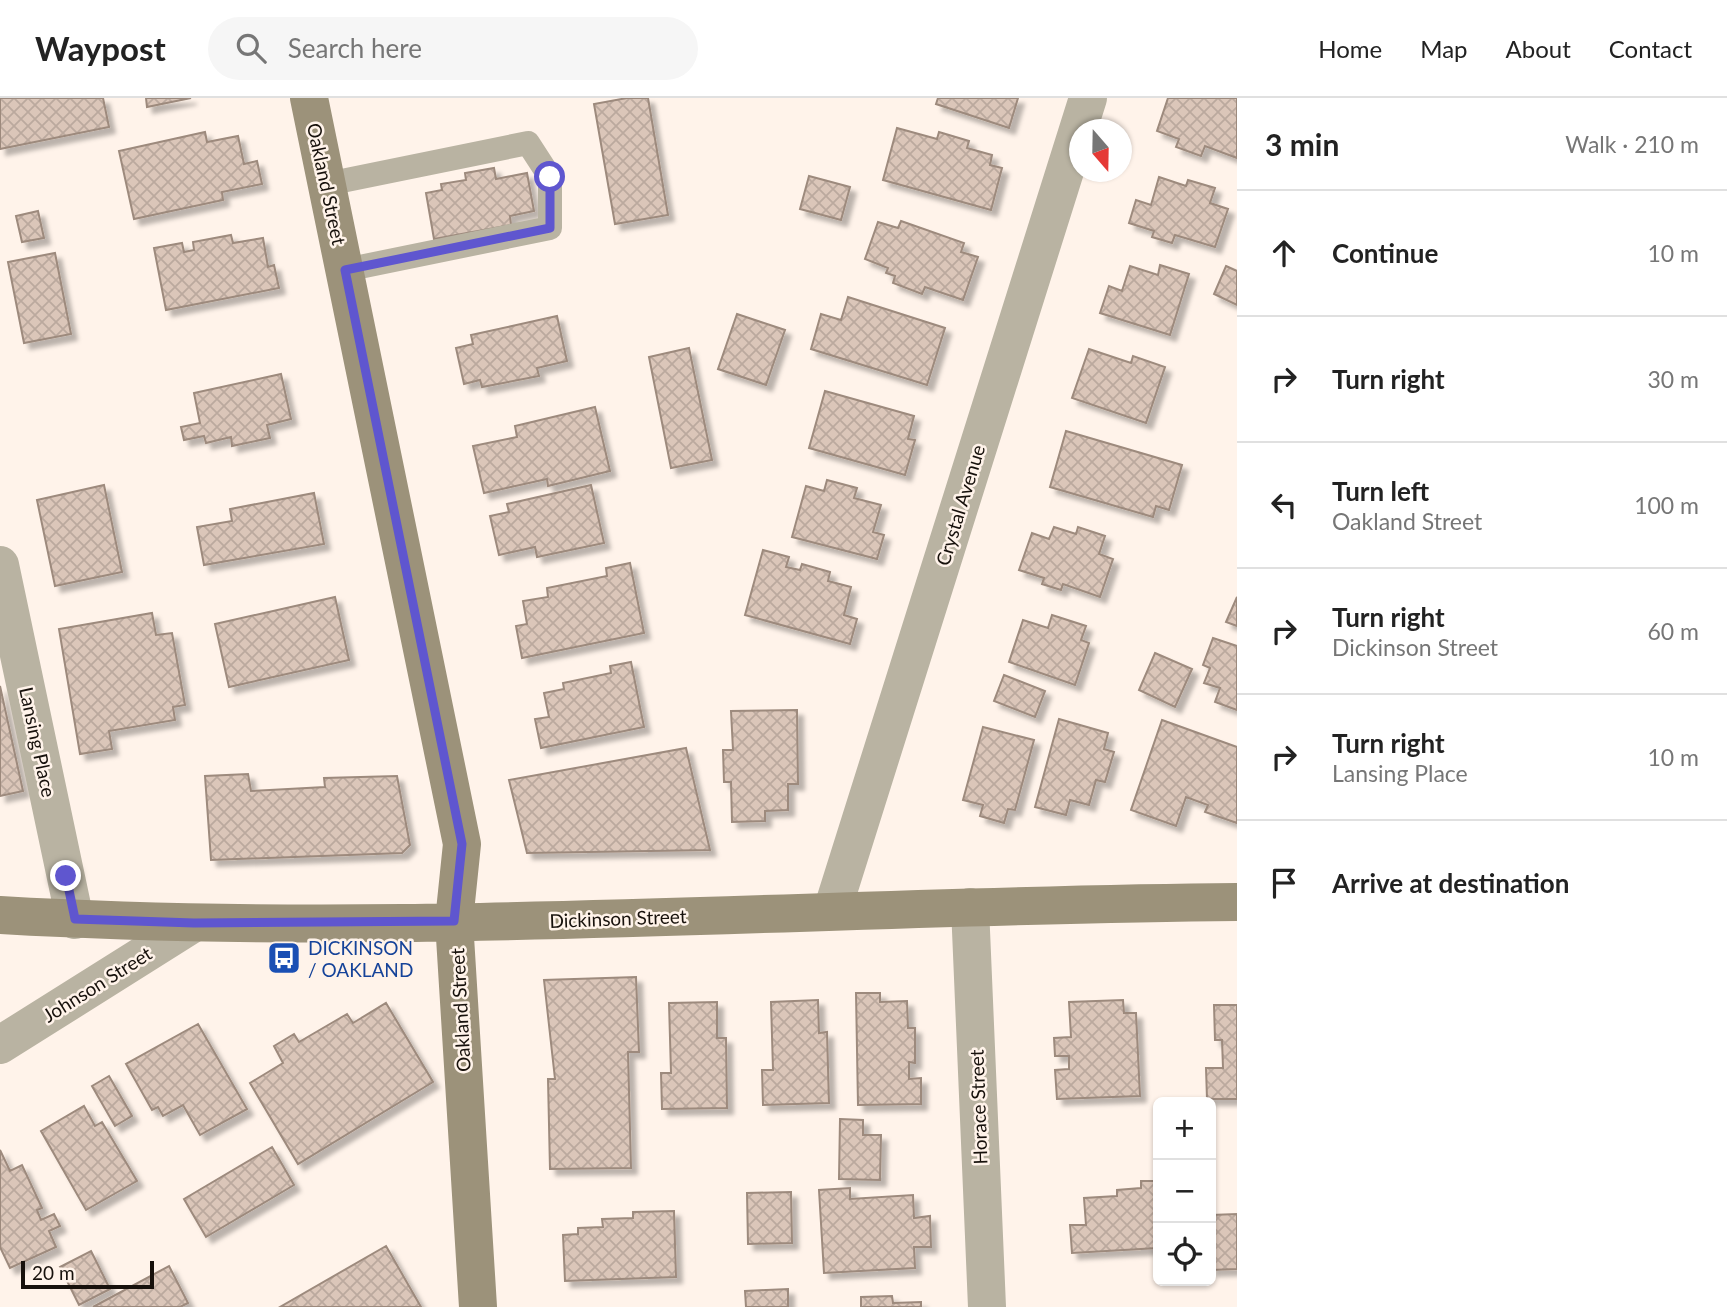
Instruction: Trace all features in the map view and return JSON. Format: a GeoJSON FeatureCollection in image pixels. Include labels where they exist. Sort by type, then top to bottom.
{"type":"FeatureCollection","features":[{"type":"Feature","properties":{"kind":"main road","name":"Oakland Street"},"geometry":{"type":"LineString","coordinates":[[309,98],[462,844],[454,921],[478,1307]]}},
{"type":"Feature","properties":{"kind":"main road","name":"Dickinson Street"},"geometry":{"type":"LineString","coordinates":[[0,915],[194,923],[454,921],[1237,902]]}},
{"type":"Feature","properties":{"kind":"street","name":"Crystal Avenue"},"geometry":{"type":"LineString","coordinates":[[832,911],[1088,98]]}},
{"type":"Feature","properties":{"kind":"street","name":"Lansing Place"},"geometry":{"type":"LineString","coordinates":[[0,565],[75,919]]}},
{"type":"Feature","properties":{"kind":"street","name":"Horace Street"},"geometry":{"type":"LineString","coordinates":[[970,907],[987,1307]]}},
{"type":"Feature","properties":{"kind":"street","name":"Johnson Street"},"geometry":{"type":"LineString","coordinates":[[0,1045],[194,923]]}},
{"type":"Feature","properties":{"kind":"lane"},"geometry":{"type":"LineString","coordinates":[[327,184],[528,143],[550,177],[550,228],[345,270]]}},
{"type":"Feature","properties":{"kind":"building"},"geometry":{"type":"Polygon","coordinates":[[[0,98],[103,98],[109,127],[0,149],[0,98]]]}},
{"type":"Feature","properties":{"kind":"building"},"geometry":{"type":"Polygon","coordinates":[[[146,98],[191,98],[147,107],[146,98]]]}},
{"type":"Feature","properties":{"kind":"building"},"geometry":{"type":"Polygon","coordinates":[[[627,98],[648,98],[668,215],[615,224],[594,104],[627,98]]]}},
{"type":"Feature","properties":{"kind":"building"},"geometry":{"type":"Polygon","coordinates":[[[938,98],[1018,98],[1009,128],[936,104],[938,98]]]}},
{"type":"Feature","properties":{"kind":"building"},"geometry":{"type":"Polygon","coordinates":[[[1168,98],[1237,98],[1237,158],[1205,146],[1201,156],[1176,147],[1179,139],[1157,131],[1168,98]]]}},
{"type":"Feature","properties":{"kind":"building"},"geometry":{"type":"Polygon","coordinates":[[[897,128],[937,139],[939,132],[969,141],[967,148],[992,155],[990,165],[1002,168],[991,210],[883,180],[897,128]]]}},
{"type":"Feature","properties":{"kind":"building"},"geometry":{"type":"Polygon","coordinates":[[[205,132],[207,142],[238,136],[244,164],[257,161],[262,184],[222,192],[223,200],[134,219],[119,151],[205,132]]]}},
{"type":"Feature","properties":{"kind":"building"},"geometry":{"type":"Polygon","coordinates":[[[494,168],[496,179],[527,173],[534,211],[510,216],[511,225],[434,239],[426,193],[442,190],[441,184],[466,180],[465,173],[494,168]]]}},
{"type":"Feature","properties":{"kind":"building"},"geometry":{"type":"Polygon","coordinates":[[[809,176],[850,187],[841,220],[800,209],[809,176]]]}},
{"type":"Feature","properties":{"kind":"building"},"geometry":{"type":"Polygon","coordinates":[[[1159,177],[1186,186],[1188,180],[1215,188],[1210,203],[1228,209],[1215,247],[1175,235],[1172,243],[1152,237],[1154,231],[1129,223],[1136,200],[1151,205],[1159,177]]]}},
{"type":"Feature","properties":{"kind":"building"},"geometry":{"type":"Polygon","coordinates":[[[38,211],[44,238],[22,242],[16,216],[38,211]]]}},
{"type":"Feature","properties":{"kind":"building"},"geometry":{"type":"Polygon","coordinates":[[[901,221],[964,243],[961,252],[978,257],[963,300],[925,287],[922,294],[893,283],[895,276],[886,273],[888,268],[865,259],[878,222],[898,228],[901,221]]]}},
{"type":"Feature","properties":{"kind":"building"},"geometry":{"type":"Polygon","coordinates":[[[231,235],[233,243],[263,238],[268,267],[274,265],[279,288],[166,310],[154,248],[182,243],[184,252],[194,250],[193,242],[231,235]]]}},
{"type":"Feature","properties":{"kind":"building"},"geometry":{"type":"Polygon","coordinates":[[[55,253],[71,334],[24,343],[8,262],[55,253]]]}},
{"type":"Feature","properties":{"kind":"building"},"geometry":{"type":"Polygon","coordinates":[[[1160,265],[1189,274],[1170,335],[1100,313],[1109,286],[1122,291],[1130,266],[1158,275],[1160,265]]]}},
{"type":"Feature","properties":{"kind":"building"},"geometry":{"type":"Polygon","coordinates":[[[1226,266],[1237,271],[1237,305],[1214,294],[1226,266]]]}},
{"type":"Feature","properties":{"kind":"building"},"geometry":{"type":"Polygon","coordinates":[[[848,297],[945,328],[927,385],[811,349],[821,314],[841,320],[848,297]]]}},
{"type":"Feature","properties":{"kind":"building"},"geometry":{"type":"Polygon","coordinates":[[[737,314],[785,330],[766,385],[718,369],[737,314]]]}},
{"type":"Feature","properties":{"kind":"building"},"geometry":{"type":"Polygon","coordinates":[[[557,316],[567,361],[537,368],[539,376],[482,387],[480,380],[464,384],[456,348],[473,344],[471,335],[557,316]]]}},
{"type":"Feature","properties":{"kind":"building"},"geometry":{"type":"Polygon","coordinates":[[[689,348],[712,460],[671,468],[649,357],[689,348]]]}},
{"type":"Feature","properties":{"kind":"building"},"geometry":{"type":"Polygon","coordinates":[[[1089,349],[1131,363],[1133,356],[1165,367],[1146,423],[1072,398],[1089,349]]]}},
{"type":"Feature","properties":{"kind":"building"},"geometry":{"type":"Polygon","coordinates":[[[281,374],[291,419],[267,425],[270,438],[232,446],[231,437],[206,443],[204,436],[184,440],[181,427],[200,423],[194,393],[281,374]]]}},
{"type":"Feature","properties":{"kind":"building"},"geometry":{"type":"Polygon","coordinates":[[[825,391],[914,416],[908,439],[915,440],[905,475],[809,448],[825,391]]]}},
{"type":"Feature","properties":{"kind":"building"},"geometry":{"type":"Polygon","coordinates":[[[595,407],[610,471],[548,486],[547,479],[484,493],[473,446],[517,437],[515,426],[595,407]]]}},
{"type":"Feature","properties":{"kind":"building"},"geometry":{"type":"Polygon","coordinates":[[[1066,431],[1182,465],[1169,510],[1156,506],[1153,517],[1050,487],[1066,431]]]}},
{"type":"Feature","properties":{"kind":"building"},"geometry":{"type":"Polygon","coordinates":[[[827,480],[857,488],[854,498],[881,505],[873,532],[884,535],[877,559],[792,537],[806,486],[824,491],[827,480]]]}},
{"type":"Feature","properties":{"kind":"building"},"geometry":{"type":"Polygon","coordinates":[[[104,485],[122,572],[55,586],[37,500],[104,485]]]}},
{"type":"Feature","properties":{"kind":"building"},"geometry":{"type":"Polygon","coordinates":[[[591,485],[604,543],[537,557],[535,547],[499,555],[490,516],[509,512],[507,504],[591,485]]]}},
{"type":"Feature","properties":{"kind":"building"},"geometry":{"type":"Polygon","coordinates":[[[314,493],[324,544],[204,565],[197,527],[232,521],[230,509],[314,493]]]}},
{"type":"Feature","properties":{"kind":"building"},"geometry":{"type":"Polygon","coordinates":[[[1054,527],[1076,534],[1078,527],[1105,536],[1099,554],[1113,559],[1100,597],[1063,584],[1061,590],[1042,584],[1044,578],[1019,570],[1032,533],[1049,539],[1054,527]]]}},
{"type":"Feature","properties":{"kind":"building"},"geometry":{"type":"Polygon","coordinates":[[[763,550],[789,557],[786,567],[800,570],[802,564],[830,572],[828,581],[851,587],[844,615],[857,619],[850,644],[745,615],[763,550]]]}},
{"type":"Feature","properties":{"kind":"building"},"geometry":{"type":"Polygon","coordinates":[[[630,563],[644,633],[522,658],[516,626],[527,624],[523,601],[548,597],[547,588],[607,576],[606,568],[630,563]]]}},
{"type":"Feature","properties":{"kind":"building"},"geometry":{"type":"Polygon","coordinates":[[[335,597],[349,660],[229,687],[215,624],[335,597]]]}},
{"type":"Feature","properties":{"kind":"building"},"geometry":{"type":"Polygon","coordinates":[[[1237,597],[1237,626],[1226,622],[1237,597]]]}},
{"type":"Feature","properties":{"kind":"building"},"geometry":{"type":"Polygon","coordinates":[[[152,613],[156,635],[172,633],[185,705],[173,707],[175,720],[109,731],[112,749],[80,754],[59,629],[152,613]]]}},
{"type":"Feature","properties":{"kind":"building"},"geometry":{"type":"Polygon","coordinates":[[[1052,615],[1086,626],[1081,640],[1089,643],[1075,685],[1009,662],[1023,620],[1048,628],[1052,615]]]}},
{"type":"Feature","properties":{"kind":"building"},"geometry":{"type":"Polygon","coordinates":[[[1213,638],[1237,646],[1237,710],[1215,702],[1220,688],[1204,683],[1210,668],[1203,665],[1213,638]]]}},
{"type":"Feature","properties":{"kind":"building"},"geometry":{"type":"Polygon","coordinates":[[[1155,653],[1192,669],[1175,707],[1139,690],[1155,653]]]}},
{"type":"Feature","properties":{"kind":"building"},"geometry":{"type":"Polygon","coordinates":[[[631,662],[644,727],[541,748],[535,719],[549,717],[544,693],[564,689],[563,683],[611,673],[610,666],[631,662]]]}},
{"type":"Feature","properties":{"kind":"building"},"geometry":{"type":"Polygon","coordinates":[[[1004,675],[1045,691],[1035,717],[994,701],[1004,675]]]}},
{"type":"Feature","properties":{"kind":"building"},"geometry":{"type":"Polygon","coordinates":[[[0,686],[23,791],[0,796],[0,686]]]}},
{"type":"Feature","properties":{"kind":"building"},"geometry":{"type":"Polygon","coordinates":[[[797,710],[798,784],[788,784],[788,810],[765,811],[765,821],[732,822],[731,782],[724,782],[723,750],[733,750],[731,711],[797,710]]]}},
{"type":"Feature","properties":{"kind":"building"},"geometry":{"type":"Polygon","coordinates":[[[1059,719],[1108,733],[1104,749],[1114,752],[1105,782],[1096,780],[1089,805],[1070,800],[1066,815],[1035,807],[1059,719]]]}},
{"type":"Feature","properties":{"kind":"building"},"geometry":{"type":"Polygon","coordinates":[[[1162,720],[1237,747],[1237,823],[1205,812],[1208,805],[1186,797],[1176,826],[1131,810],[1162,720]]]}},
{"type":"Feature","properties":{"kind":"building"},"geometry":{"type":"Polygon","coordinates":[[[983,727],[1034,740],[1015,810],[1008,809],[1004,823],[980,816],[983,805],[963,800],[983,727]]]}},
{"type":"Feature","properties":{"kind":"building"},"geometry":{"type":"Polygon","coordinates":[[[686,748],[710,850],[527,853],[509,780],[686,748]]]}},
{"type":"Feature","properties":{"kind":"building"},"geometry":{"type":"Polygon","coordinates":[[[248,774],[251,791],[325,787],[324,778],[397,776],[410,845],[402,853],[211,860],[205,776],[248,774]]]}},
{"type":"Feature","properties":{"kind":"building"},"geometry":{"type":"Polygon","coordinates":[[[636,977],[639,1052],[628,1052],[631,1168],[550,1169],[548,1079],[555,1079],[544,980],[636,977]]]}},
{"type":"Feature","properties":{"kind":"building"},"geometry":{"type":"Polygon","coordinates":[[[856,993],[880,993],[880,1002],[907,1001],[908,1028],[915,1028],[915,1063],[909,1062],[909,1079],[921,1078],[921,1104],[858,1105],[856,993]]]}},
{"type":"Feature","properties":{"kind":"building"},"geometry":{"type":"Polygon","coordinates":[[[818,1000],[819,1033],[827,1032],[829,1103],[763,1105],[762,1070],[773,1070],[771,1002],[818,1000]]]}},
{"type":"Feature","properties":{"kind":"building"},"geometry":{"type":"Polygon","coordinates":[[[1123,1000],[1124,1013],[1136,1013],[1140,1096],[1057,1099],[1055,1070],[1069,1069],[1069,1056],[1055,1056],[1054,1038],[1071,1037],[1069,1002],[1123,1000]]]}},
{"type":"Feature","properties":{"kind":"building"},"geometry":{"type":"Polygon","coordinates":[[[717,1002],[717,1038],[726,1038],[727,1108],[662,1109],[661,1073],[671,1073],[669,1003],[717,1002]]]}},
{"type":"Feature","properties":{"kind":"building"},"geometry":{"type":"Polygon","coordinates":[[[386,1003],[433,1082],[298,1164],[250,1083],[283,1063],[274,1046],[294,1034],[299,1042],[347,1014],[353,1023],[386,1003]]]}},
{"type":"Feature","properties":{"kind":"building"},"geometry":{"type":"Polygon","coordinates":[[[1214,1005],[1237,1005],[1237,1099],[1207,1097],[1206,1068],[1223,1068],[1222,1040],[1215,1040],[1214,1005]]]}},
{"type":"Feature","properties":{"kind":"building"},"geometry":{"type":"Polygon","coordinates":[[[198,1024],[247,1109],[200,1135],[183,1105],[163,1116],[158,1107],[152,1110],[126,1064],[198,1024]]]}},
{"type":"Feature","properties":{"kind":"building"},"geometry":{"type":"Polygon","coordinates":[[[109,1076],[132,1116],[115,1126],[92,1086],[109,1076]]]}},
{"type":"Feature","properties":{"kind":"building"},"geometry":{"type":"Polygon","coordinates":[[[84,1106],[95,1126],[102,1122],[137,1181],[86,1210],[41,1131],[84,1106]]]}},
{"type":"Feature","properties":{"kind":"building"},"geometry":{"type":"Polygon","coordinates":[[[840,1119],[863,1120],[863,1135],[881,1135],[880,1180],[839,1179],[840,1119]]]}},
{"type":"Feature","properties":{"kind":"building"},"geometry":{"type":"Polygon","coordinates":[[[272,1147],[294,1185],[206,1237],[184,1199],[272,1147]]]}},
{"type":"Feature","properties":{"kind":"building"},"geometry":{"type":"Polygon","coordinates":[[[0,1150],[10,1171],[22,1165],[42,1208],[37,1210],[41,1220],[54,1214],[60,1226],[49,1231],[56,1247],[10,1268],[0,1247],[0,1150]]]}},
{"type":"Feature","properties":{"kind":"building"},"geometry":{"type":"Polygon","coordinates":[[[1141,1181],[1153,1181],[1153,1248],[1072,1253],[1070,1225],[1086,1225],[1084,1198],[1117,1196],[1117,1190],[1141,1188],[1141,1181]]]}},
{"type":"Feature","properties":{"kind":"building"},"geometry":{"type":"Polygon","coordinates":[[[850,1188],[850,1199],[913,1195],[914,1218],[930,1216],[931,1247],[914,1247],[915,1268],[824,1273],[819,1190],[850,1188]]]}},
{"type":"Feature","properties":{"kind":"building"},"geometry":{"type":"Polygon","coordinates":[[[791,1192],[792,1243],[748,1244],[747,1193],[791,1192]]]}},
{"type":"Feature","properties":{"kind":"building"},"geometry":{"type":"Polygon","coordinates":[[[674,1211],[676,1277],[565,1281],[563,1235],[578,1234],[578,1228],[603,1227],[602,1219],[633,1218],[633,1212],[674,1211]]]}},
{"type":"Feature","properties":{"kind":"building"},"geometry":{"type":"Polygon","coordinates":[[[1237,1214],[1237,1269],[1216,1270],[1216,1215],[1237,1214]]]}},
{"type":"Feature","properties":{"kind":"building"},"geometry":{"type":"Polygon","coordinates":[[[386,1246],[421,1307],[280,1307],[386,1246]]]}},
{"type":"Feature","properties":{"kind":"building"},"geometry":{"type":"Polygon","coordinates":[[[91,1251],[110,1289],[79,1305],[60,1267],[91,1251]]]}},
{"type":"Feature","properties":{"kind":"building"},"geometry":{"type":"Polygon","coordinates":[[[169,1266],[188,1303],[180,1307],[93,1307],[169,1266]]]}},
{"type":"Feature","properties":{"kind":"building"},"geometry":{"type":"Polygon","coordinates":[[[788,1289],[788,1307],[746,1307],[745,1291],[788,1289]]]}},
{"type":"Feature","properties":{"kind":"building"},"geometry":{"type":"Polygon","coordinates":[[[892,1296],[893,1303],[921,1302],[921,1307],[861,1307],[861,1297],[892,1296]]]}},
{"type":"Feature","properties":{"kind":"place","name":"DICKINSON / OAKLAND"},"geometry":{"type":"Point","coordinates":[284,958]}},
{"type":"Feature","properties":{"kind":"route"},"geometry":{"type":"LineString","coordinates":[[66,876],[75,919],[194,923],[454,921],[462,844],[345,270],[550,228],[550,177]]}}]}
